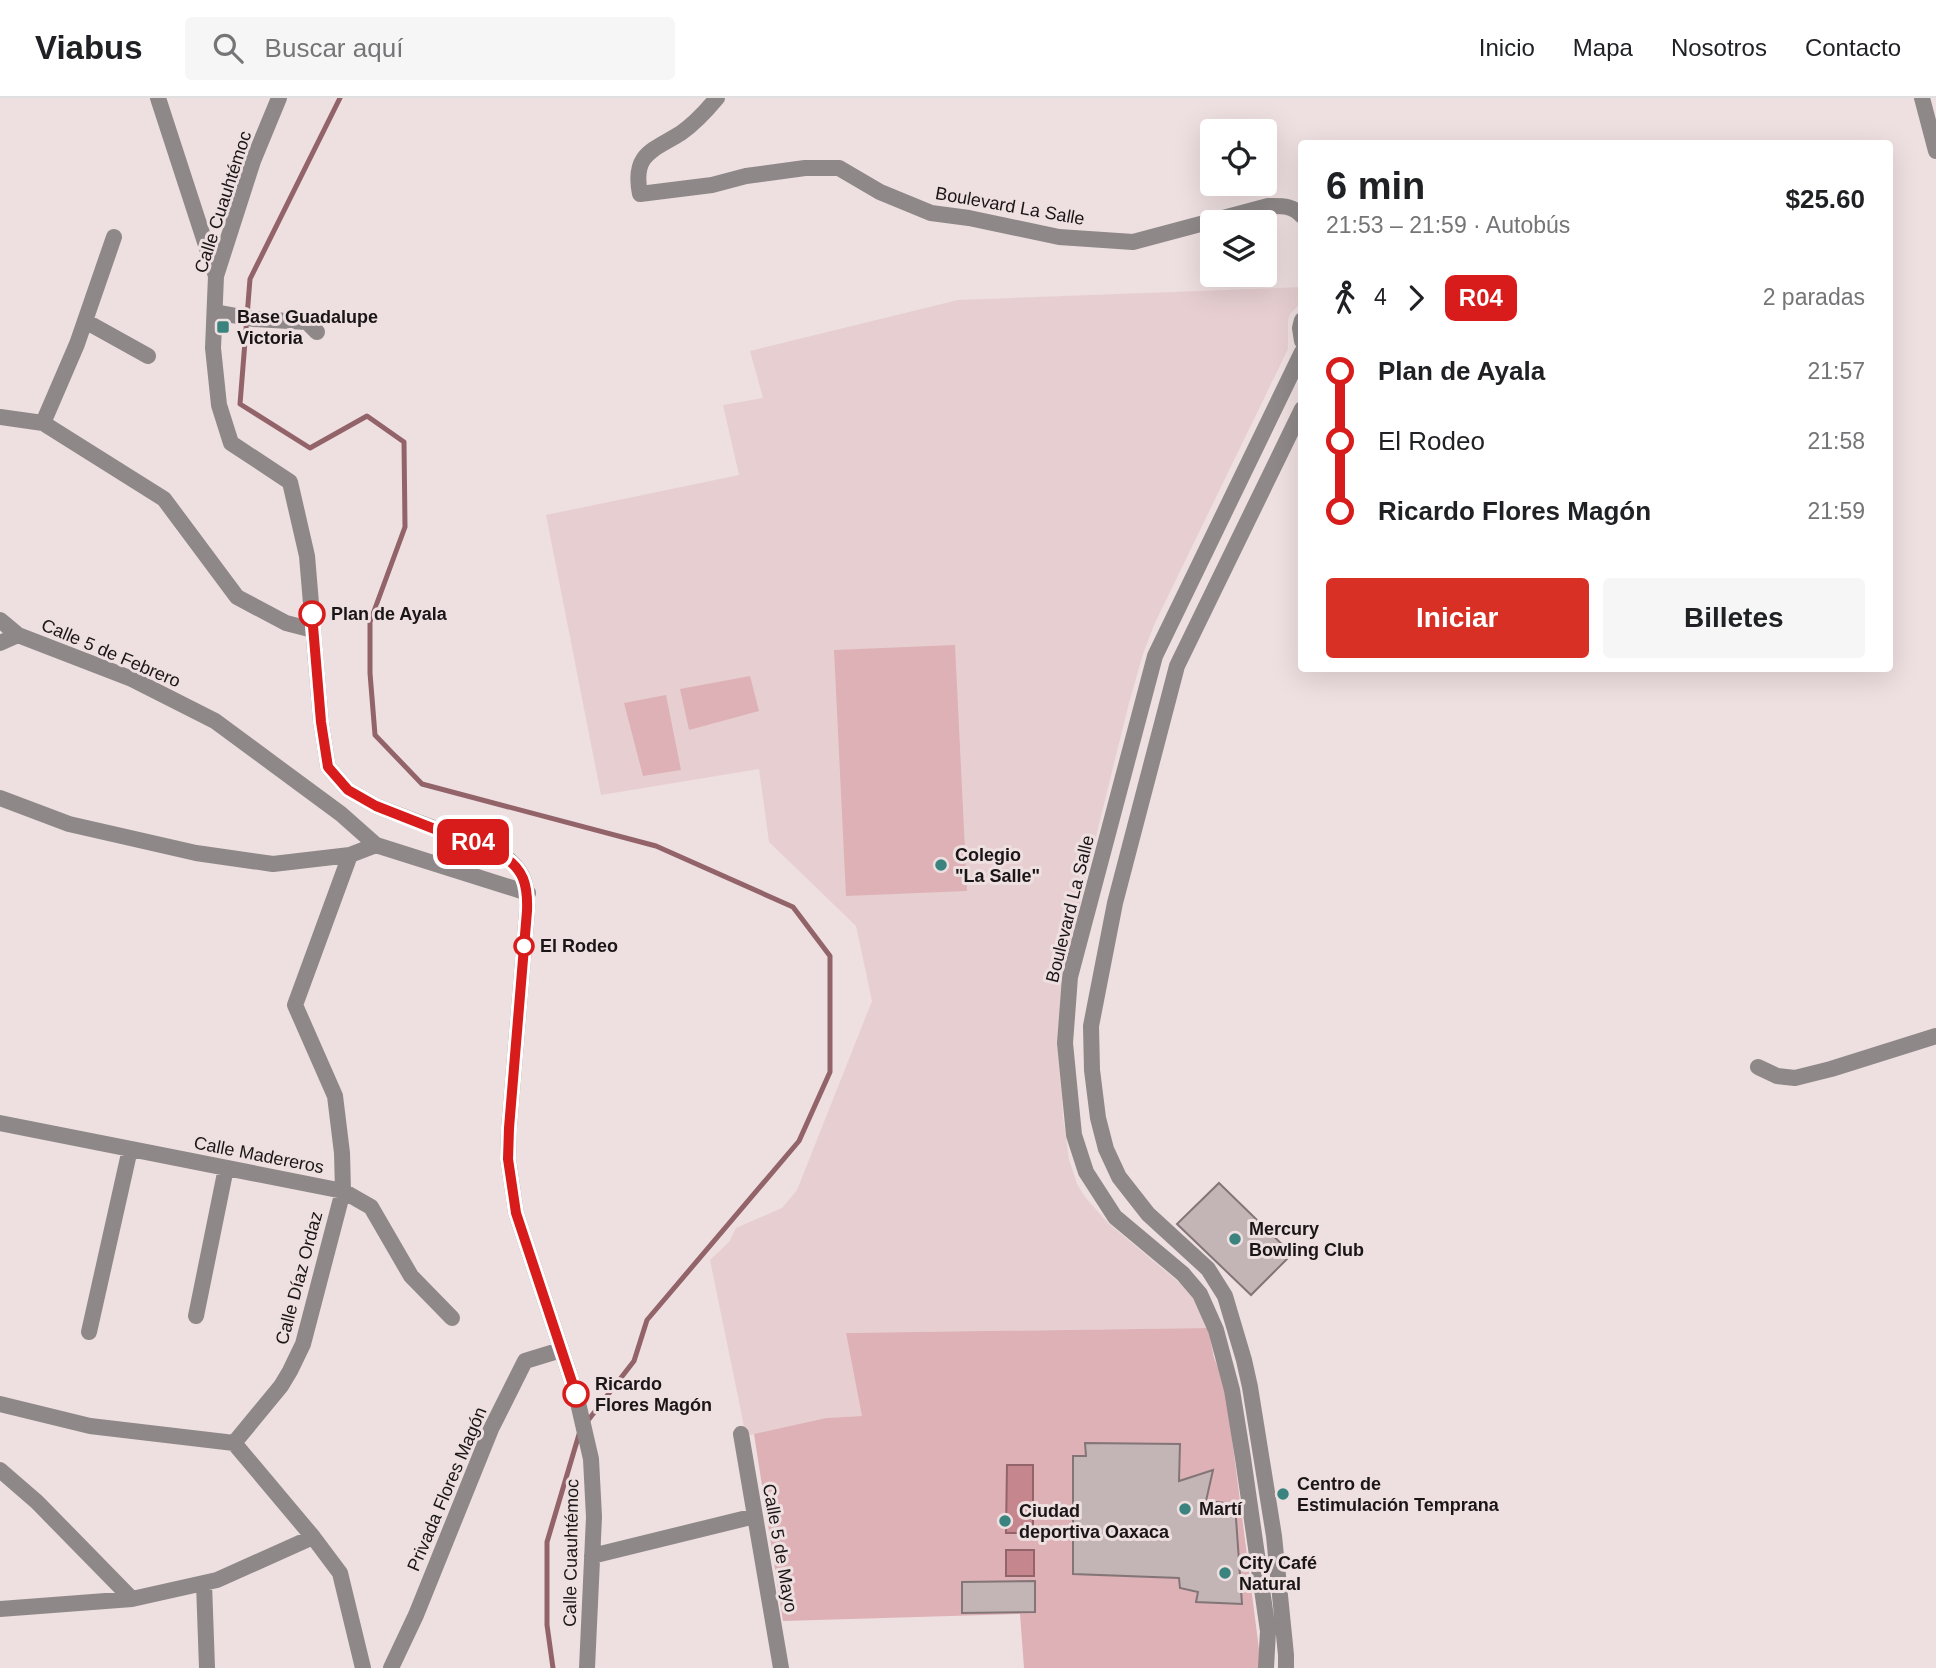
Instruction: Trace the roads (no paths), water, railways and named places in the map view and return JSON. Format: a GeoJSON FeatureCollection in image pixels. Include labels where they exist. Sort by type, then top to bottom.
{"type":"FeatureCollection","features":[{"type":"Feature","properties":{"kind":"street"},"geometry":{"type":"LineString","coordinates":[[158,98],[216,276]]}},
{"type":"Feature","properties":{"kind":"street","name":"Calle Cuauhtémoc"},"geometry":{"type":"LineString","coordinates":[[279,98],[253,161],[216,276],[221,314],[213,348],[219,405],[231,443],[290,482],[307,556],[321,722],[328,767],[348,790],[376,806],[501,855],[518,867],[524,876],[528,893],[508,1159],[516,1213],[576,1394],[588,1439],[593,1483],[587,1668]]}},
{"type":"Feature","properties":{"kind":"street","name":"Boulevard La Salle"},"geometry":{"type":"LineString","coordinates":[[717,98],[683,131],[652,148],[639,166],[637,182],[640,194],[712,185],[781,171],[839,168],[880,192],[931,213],[1059,237],[1133,242],[1268,206],[1283,206],[1298,211]]}},
{"type":"Feature","properties":{"kind":"street"},"geometry":{"type":"LineString","coordinates":[[1922,98],[1936,151]]}},
{"type":"Feature","properties":{"kind":"street"},"geometry":{"type":"LineString","coordinates":[[43,423],[85,321],[114,236]]}},
{"type":"Feature","properties":{"kind":"street"},"geometry":{"type":"LineString","coordinates":[[221,314],[307,322],[317,332]]}},
{"type":"Feature","properties":{"kind":"street"},"geometry":{"type":"LineString","coordinates":[[85,321],[148,356]]}},
{"type":"Feature","properties":{"kind":"street","name":"Boulevard La Salle"},"geometry":{"type":"LineString","coordinates":[[1266,1668],[1268,1631],[1243,1458],[1232,1390],[1216,1330],[1200,1294],[1183,1274],[1115,1217],[1086,1172],[1074,1135],[1065,1043],[1070,977],[1155,656],[1298,360]]}},
{"type":"Feature","properties":{"kind":"street"},"geometry":{"type":"LineString","coordinates":[[0,417],[43,423],[164,499],[237,597],[286,623],[313,630]]}},
{"type":"Feature","properties":{"kind":"street"},"geometry":{"type":"LineString","coordinates":[[1286,1668],[1274,1536],[1244,1360],[1226,1296],[1208,1269],[1148,1214],[1119,1177],[1106,1149],[1098,1118],[1092,1070],[1091,1026],[1115,904],[1174,676],[1181,656],[1298,417]]}},
{"type":"Feature","properties":{"kind":"street","name":"Calle 5 de Febrero"},"geometry":{"type":"LineString","coordinates":[[0,620],[18,635],[132,679],[215,721],[341,814],[376,845]]}},
{"type":"Feature","properties":{"kind":"street"},"geometry":{"type":"LineString","coordinates":[[0,643],[18,635]]}},
{"type":"Feature","properties":{"kind":"street"},"geometry":{"type":"LineString","coordinates":[[0,798],[69,824],[196,853],[272,864],[350,855],[376,845],[528,893]]}},
{"type":"Feature","properties":{"kind":"street","name":"Calle Díaz Ordaz"},"geometry":{"type":"LineString","coordinates":[[234,1443],[281,1386],[303,1344],[342,1191],[342,1153],[335,1097],[295,1005],[350,855]]}},
{"type":"Feature","properties":{"kind":"street"},"geometry":{"type":"LineString","coordinates":[[1758,1068],[1777,1076],[1803,1076],[1936,1036]]}},
{"type":"Feature","properties":{"kind":"street","name":"Calle Madereros"},"geometry":{"type":"LineString","coordinates":[[0,1123],[342,1191],[371,1207],[411,1276],[452,1318]]}},
{"type":"Feature","properties":{"kind":"street"},"geometry":{"type":"LineString","coordinates":[[89,1332],[130,1149]]}},
{"type":"Feature","properties":{"kind":"street"},"geometry":{"type":"LineString","coordinates":[[196,1316],[226,1168]]}},
{"type":"Feature","properties":{"kind":"street","name":"Privada Flores Magón"},"geometry":{"type":"LineString","coordinates":[[391,1668],[416,1615],[491,1429],[525,1360],[561,1350]]}},
{"type":"Feature","properties":{"kind":"street"},"geometry":{"type":"LineString","coordinates":[[0,1404],[89,1426],[234,1443],[340,1573],[363,1668]]}},
{"type":"Feature","properties":{"kind":"street","name":"Calle 5 de Mayo"},"geometry":{"type":"LineString","coordinates":[[741,1434],[781,1668]]}},
{"type":"Feature","properties":{"kind":"street"},"geometry":{"type":"LineString","coordinates":[[0,1470],[37,1502],[132,1598]]}},
{"type":"Feature","properties":{"kind":"street"},"geometry":{"type":"LineString","coordinates":[[592,1556],[755,1516]]}},
{"type":"Feature","properties":{"kind":"street"},"geometry":{"type":"LineString","coordinates":[[0,1609],[132,1598],[204,1583],[217,1580],[313,1537]]}},
{"type":"Feature","properties":{"kind":"street"},"geometry":{"type":"LineString","coordinates":[[204,1583],[207,1668]]}},
{"type":"Feature","properties":{"kind":"waterway"},"geometry":{"type":"LineString","coordinates":[[340,98],[250,279],[240,404],[310,448],[367,416],[404,442],[405,527],[370,622],[370,673],[375,735],[422,784],[656,846],[793,907],[830,956],[830,1072],[799,1141],[647,1320],[634,1361],[586,1423]]}},
{"type":"Feature","properties":{"kind":"waterway"},"geometry":{"type":"LineString","coordinates":[[553,1668],[547,1625],[547,1542],[580,1431]]}},
{"type":"Feature","properties":{"kind":"place","name":"Base Guadalupe Victoria"},"geometry":{"type":"Point","coordinates":[223,327]}},
{"type":"Feature","properties":{"kind":"place","name":"Plan de Ayala"},"geometry":{"type":"Point","coordinates":[312,614]}},
{"type":"Feature","properties":{"kind":"place","name":"Colegio \"La Salle\""},"geometry":{"type":"Point","coordinates":[941,865]}},
{"type":"Feature","properties":{"kind":"place","name":"El Rodeo"},"geometry":{"type":"Point","coordinates":[524,946]}},
{"type":"Feature","properties":{"kind":"place","name":"Mercury Bowling Club"},"geometry":{"type":"Point","coordinates":[1235,1239]}},
{"type":"Feature","properties":{"kind":"place","name":"Ricardo Flores Magón"},"geometry":{"type":"Point","coordinates":[576,1394]}},
{"type":"Feature","properties":{"kind":"place","name":"Centro de Estimulación Temprana"},"geometry":{"type":"Point","coordinates":[1283,1494]}},
{"type":"Feature","properties":{"kind":"place","name":"Martí"},"geometry":{"type":"Point","coordinates":[1185,1509]}},
{"type":"Feature","properties":{"kind":"place","name":"Ciudad deportiva Oaxaca"},"geometry":{"type":"Point","coordinates":[1005,1521]}},
{"type":"Feature","properties":{"kind":"place","name":"City Café Natural"},"geometry":{"type":"Point","coordinates":[1225,1573]}}]}
